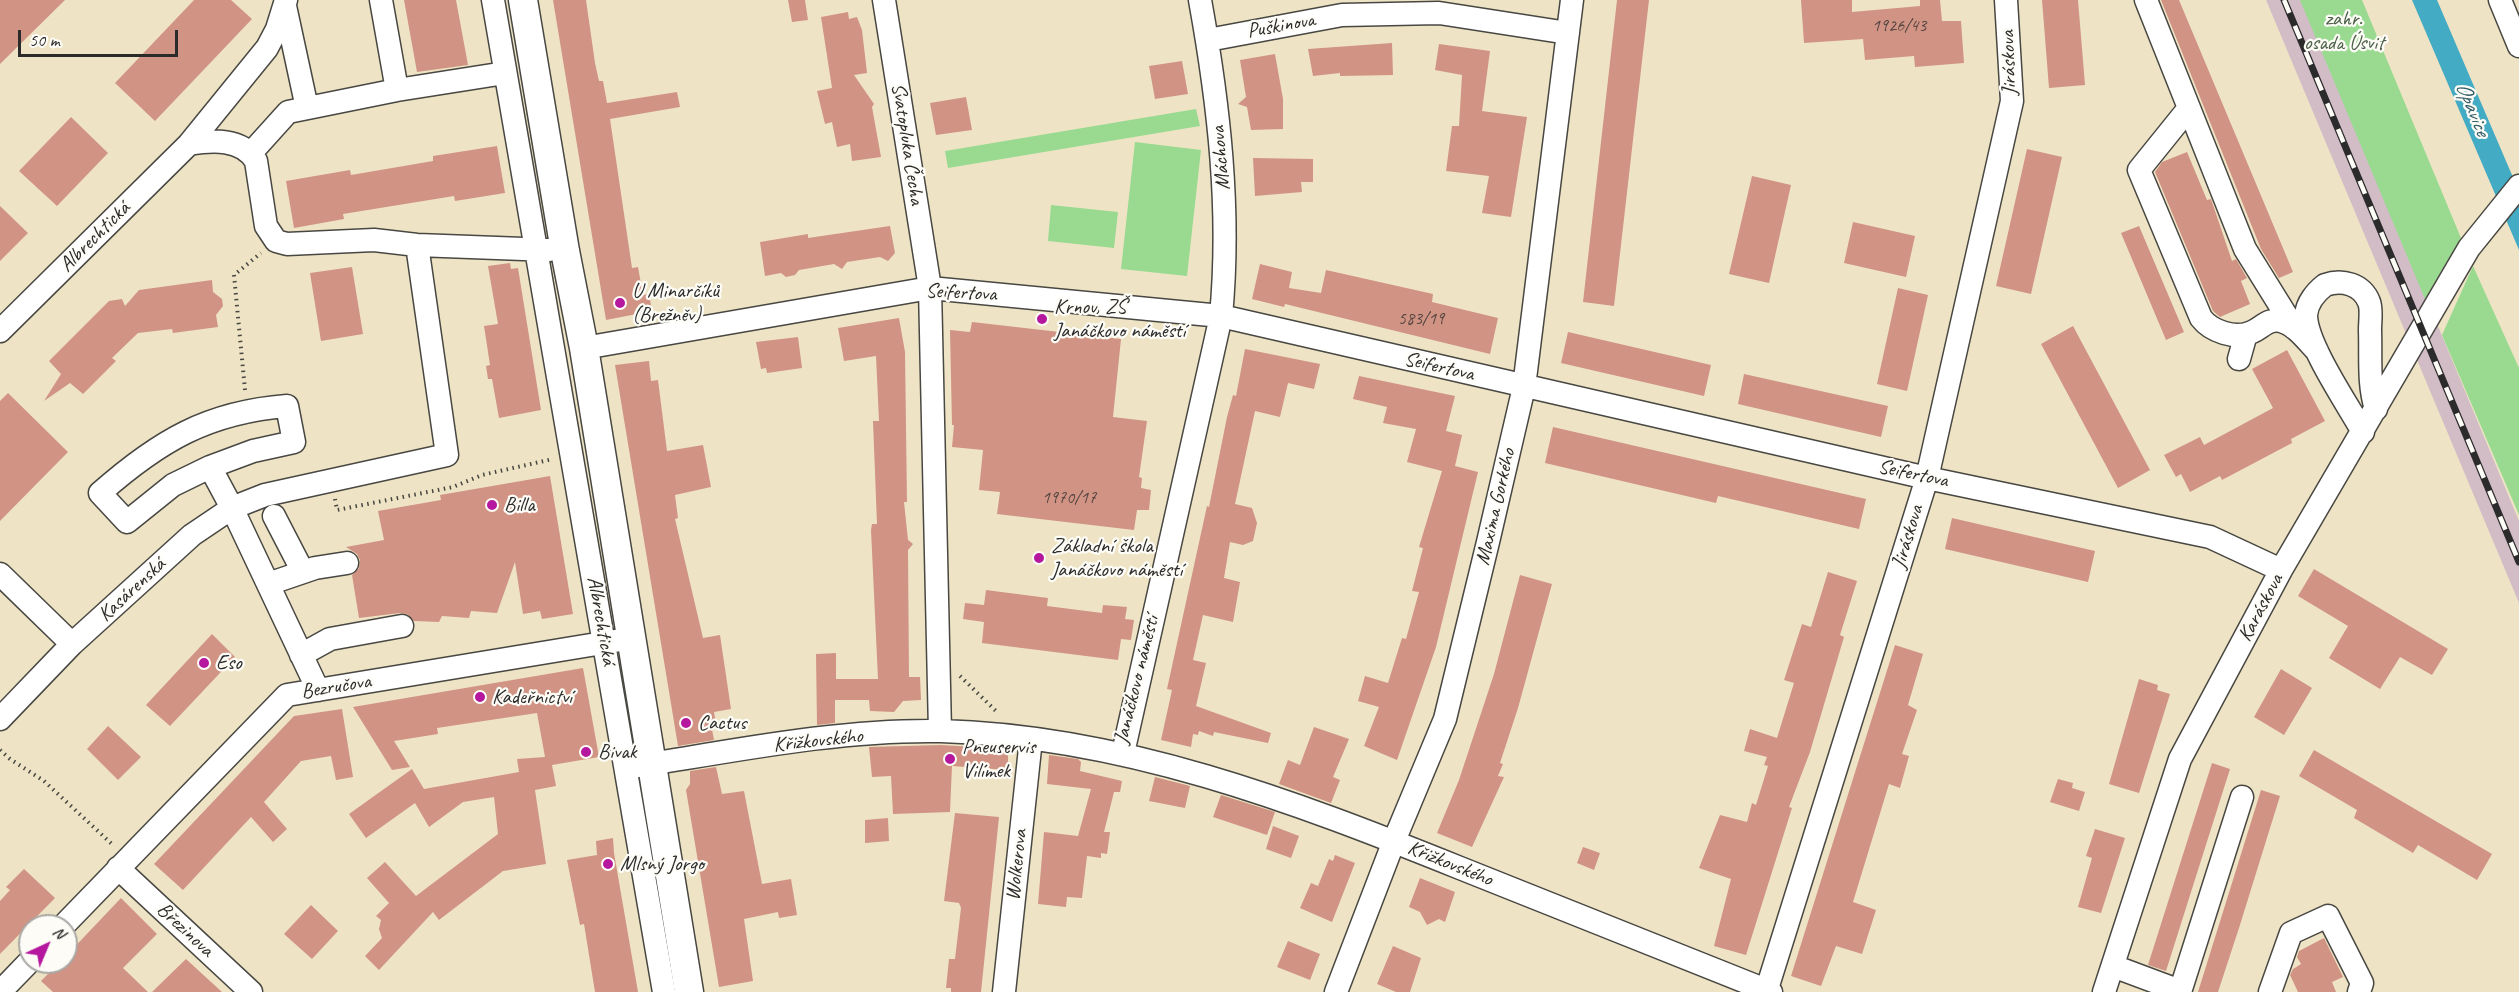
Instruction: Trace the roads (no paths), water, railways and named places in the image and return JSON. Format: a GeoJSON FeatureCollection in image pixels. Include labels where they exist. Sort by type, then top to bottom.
{"type":"FeatureCollection","features":[{"type":"Feature","properties":{"kind":"main road","name":"Albrechtická"},"geometry":{"type":"LineString","coordinates":[[523,0],[551,250],[584,348],[618,640],[639,766],[689,992]]}},
{"type":"Feature","properties":{"kind":"street"},"geometry":{"type":"LineString","coordinates":[[381,0],[397,90]]}},
{"type":"Feature","properties":{"kind":"street","name":"Albrechtická"},"geometry":{"type":"LineString","coordinates":[[493,0],[505,73],[551,250],[618,640]]}},
{"type":"Feature","properties":{"kind":"street","name":"Svatopluka Čecha"},"geometry":{"type":"LineString","coordinates":[[884,0],[930,288]]}},
{"type":"Feature","properties":{"kind":"street","name":"Máchova"},"geometry":{"type":"LineString","coordinates":[[1200,0],[1208,40],[1223,160],[1226,257],[1221,316]]}},
{"type":"Feature","properties":{"kind":"street","name":"Maxima Gorkého"},"geometry":{"type":"LineString","coordinates":[[1336,992],[1394,841],[1445,719],[1524,387],[1572,0]]}},
{"type":"Feature","properties":{"kind":"street","name":"Jiráskova"},"geometry":{"type":"LineString","coordinates":[[1768,991],[1927,478],[2012,100],[2006,0]]}},
{"type":"Feature","properties":{"kind":"street"},"geometry":{"type":"LineString","coordinates":[[2146,0],[2245,249],[2294,328],[2317,351]]}},
{"type":"Feature","properties":{"kind":"street"},"geometry":{"type":"LineString","coordinates":[[2500,0],[2519,46]]}},
{"type":"Feature","properties":{"kind":"street"},"geometry":{"type":"LineString","coordinates":[[285,2],[307,108]]}},
{"type":"Feature","properties":{"kind":"street","name":"Albrechtická"},"geometry":{"type":"LineString","coordinates":[[0,331],[189,144],[267,48],[277,29],[285,2]]}},
{"type":"Feature","properties":{"kind":"street","name":"Puškinova"},"geometry":{"type":"LineString","coordinates":[[1208,40],[1342,15],[1439,13],[1568,33]]}},
{"type":"Feature","properties":{"kind":"street"},"geometry":{"type":"LineString","coordinates":[[251,153],[288,112],[397,90],[505,73]]}},
{"type":"Feature","properties":{"kind":"street"},"geometry":{"type":"LineString","coordinates":[[2189,108],[2139,170],[2201,318],[2218,332],[2246,334],[2274,321],[2294,328]]}},
{"type":"Feature","properties":{"kind":"street"},"geometry":{"type":"LineString","coordinates":[[189,144],[218,140],[251,153],[256,161],[266,226],[276,241],[287,244],[363,240],[417,245],[551,250]]}},
{"type":"Feature","properties":{"kind":"street","name":"Karáskova"},"geometry":{"type":"LineString","coordinates":[[2104,992],[2180,759],[2281,570],[2469,248],[2519,186]]}},
{"type":"Feature","properties":{"kind":"street","name":"Kasárenská"},"geometry":{"type":"LineString","coordinates":[[0,719],[72,645],[192,535],[232,508],[265,495],[447,456],[417,245]]}},
{"type":"Feature","properties":{"kind":"street"},"geometry":{"type":"LineString","coordinates":[[2363,432],[2317,351],[2306,314],[2313,297],[2332,282],[2342,282],[2359,288],[2370,304],[2371,393],[2376,410]]}},
{"type":"Feature","properties":{"kind":"street"},"geometry":{"type":"LineString","coordinates":[[930,288],[940,731]]}},
{"type":"Feature","properties":{"kind":"street","name":"Seifertova"},"geometry":{"type":"LineString","coordinates":[[584,348],[930,288],[1221,316],[1927,478],[2211,537],[2281,570]]}},
{"type":"Feature","properties":{"kind":"street","name":"Janáčkovo náměstí"},"geometry":{"type":"LineString","coordinates":[[940,731],[1028,738],[1123,753],[1221,316]]}},
{"type":"Feature","properties":{"kind":"street"},"geometry":{"type":"LineString","coordinates":[[2239,359],[2246,334]]}},
{"type":"Feature","properties":{"kind":"street"},"geometry":{"type":"LineString","coordinates":[[287,406],[294,442],[253,451],[210,467],[173,485],[127,522],[100,493],[135,462],[193,428],[247,409],[287,406]]}},
{"type":"Feature","properties":{"kind":"street"},"geometry":{"type":"LineString","coordinates":[[210,467],[232,508],[318,690]]}},
{"type":"Feature","properties":{"kind":"street"},"geometry":{"type":"LineString","coordinates":[[274,516],[303,572]]}},
{"type":"Feature","properties":{"kind":"street"},"geometry":{"type":"LineString","coordinates":[[268,584],[303,572],[347,563]]}},
{"type":"Feature","properties":{"kind":"street"},"geometry":{"type":"LineString","coordinates":[[0,574],[72,645]]}},
{"type":"Feature","properties":{"kind":"street"},"geometry":{"type":"LineString","coordinates":[[301,655],[330,639],[402,626]]}},
{"type":"Feature","properties":{"kind":"street","name":"Bezručova"},"geometry":{"type":"LineString","coordinates":[[75,914],[287,695],[618,640]]}},
{"type":"Feature","properties":{"kind":"street","name":"Křižkovského"},"geometry":{"type":"LineString","coordinates":[[639,766],[816,738],[940,731]]}},
{"type":"Feature","properties":{"kind":"street","name":"Wolkerova"},"geometry":{"type":"LineString","coordinates":[[1004,992],[1028,738]]}},
{"type":"Feature","properties":{"kind":"street","name":"Křižkovského"},"geometry":{"type":"LineString","coordinates":[[1123,753],[1239,784],[1394,841],[1768,991]]}},
{"type":"Feature","properties":{"kind":"street","name":"Albrechtická"},"geometry":{"type":"LineString","coordinates":[[639,766],[664,992]]}},
{"type":"Feature","properties":{"kind":"street"},"geometry":{"type":"LineString","coordinates":[[2113,966],[2180,992],[2242,797]]}},
{"type":"Feature","properties":{"kind":"street","name":"Březinova"},"geometry":{"type":"LineString","coordinates":[[123,864],[251,992]]}},
{"type":"Feature","properties":{"kind":"street"},"geometry":{"type":"LineString","coordinates":[[2270,992],[2292,933],[2328,916],[2362,983],[2358,992]]}},
{"type":"Feature","properties":{"kind":"street"},"geometry":{"type":"LineString","coordinates":[[0,992],[18,973]]}},
{"type":"Feature","properties":{"kind":"water","name":"Opavice"},"geometry":{"type":"Polygon","coordinates":[[[2412,0],[2437,0],[2519,191],[2519,250],[2412,0]]]}},
{"type":"Feature","properties":{"kind":"railway"},"geometry":{"type":"LineString","coordinates":[[2284,0],[2519,562]]}},
{"type":"Feature","properties":{"kind":"place","name":"U Minarčíků (Brežněv)"},"geometry":{"type":"Point","coordinates":[620,303]}},
{"type":"Feature","properties":{"kind":"place","name":"Krnov, ZŠ Janáčkovo náměstí"},"geometry":{"type":"Point","coordinates":[1042,319]}},
{"type":"Feature","properties":{"kind":"place","name":"Billa"},"geometry":{"type":"Point","coordinates":[492,505]}},
{"type":"Feature","properties":{"kind":"place","name":"Základní škola Janáčkovo náměstí"},"geometry":{"type":"Point","coordinates":[1039,558]}},
{"type":"Feature","properties":{"kind":"place","name":"Eso"},"geometry":{"type":"Point","coordinates":[204,663]}},
{"type":"Feature","properties":{"kind":"place","name":"Kadeřnictví"},"geometry":{"type":"Point","coordinates":[480,697]}},
{"type":"Feature","properties":{"kind":"place","name":"Cactus"},"geometry":{"type":"Point","coordinates":[686,723]}},
{"type":"Feature","properties":{"kind":"place","name":"Bivak"},"geometry":{"type":"Point","coordinates":[586,752]}},
{"type":"Feature","properties":{"kind":"place","name":"Pneuservis Vilímek"},"geometry":{"type":"Point","coordinates":[950,759]}},
{"type":"Feature","properties":{"kind":"place","name":"Mlsný Jorgo"},"geometry":{"type":"Point","coordinates":[608,864]}},
{"type":"Feature","properties":{"kind":"park label","name":"zahr. osada Úsvit"},"geometry":{"type":"Point","coordinates":[2344,31]}}]}
